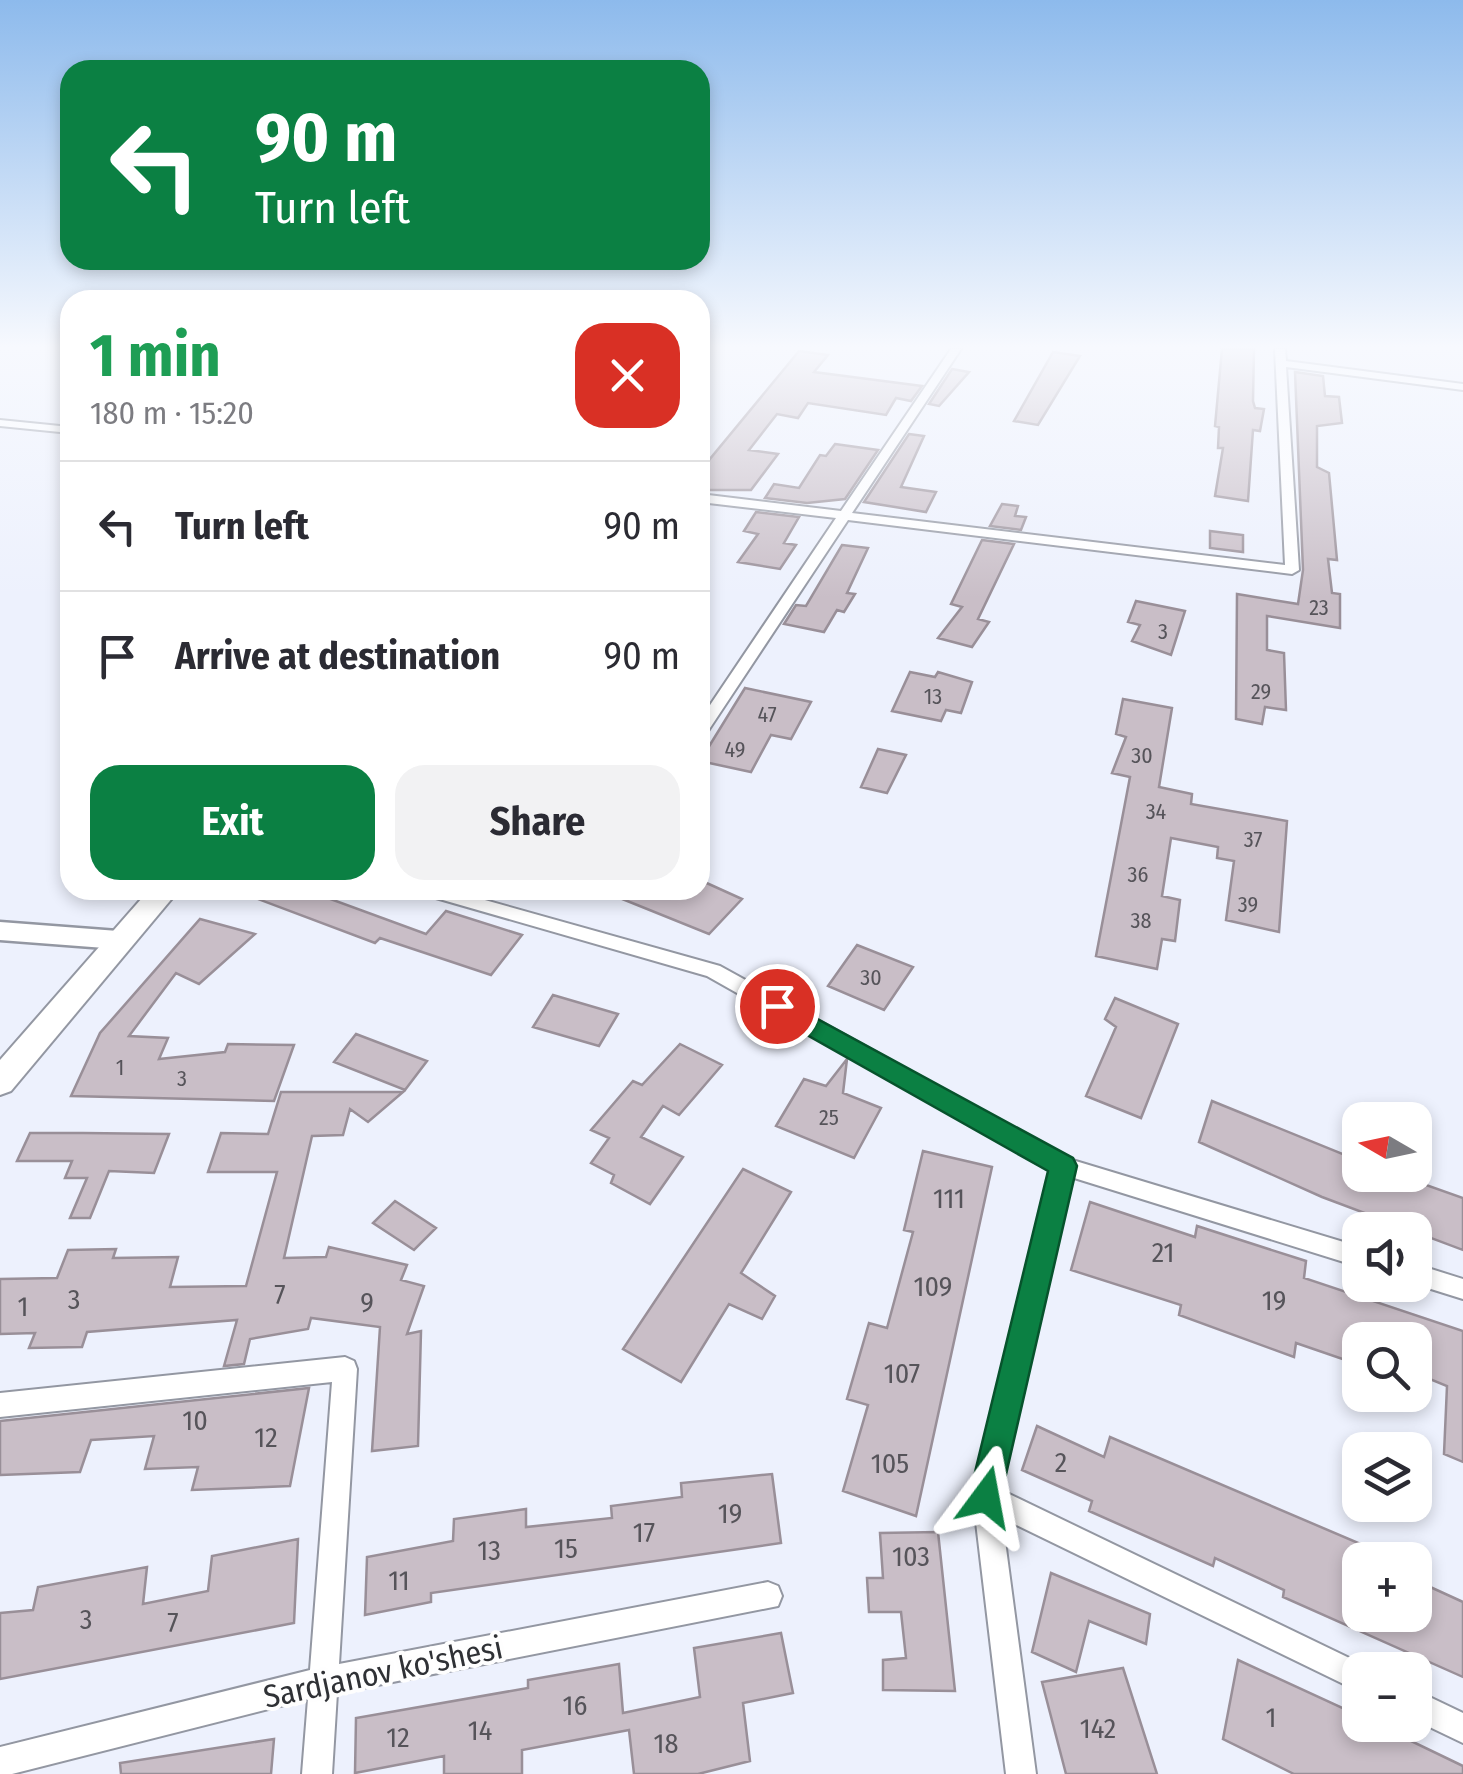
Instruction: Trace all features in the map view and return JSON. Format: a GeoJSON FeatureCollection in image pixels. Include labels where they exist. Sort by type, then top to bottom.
{"type":"FeatureCollection","features":[{"type":"Feature","properties":{"kind":"main road"},"geometry":{"type":"LineString","coordinates":[[0,1082],[156,900]]}},
{"type":"Feature","properties":{"kind":"street"},"geometry":{"type":"LineString","coordinates":[[710,717],[902,432]]}},
{"type":"Feature","properties":{"kind":"street"},"geometry":{"type":"LineString","coordinates":[[710,499],[1292,570],[1284,432]]}},
{"type":"Feature","properties":{"kind":"street"},"geometry":{"type":"LineString","coordinates":[[463,900],[714,971],[1064,1166],[1342,1251]]}},
{"type":"Feature","properties":{"kind":"street"},"geometry":{"type":"LineString","coordinates":[[0,931],[118,940]]}},
{"type":"Feature","properties":{"kind":"street"},"geometry":{"type":"LineString","coordinates":[[1022,1774],[986,1497],[1064,1166]]}},
{"type":"Feature","properties":{"kind":"street"},"geometry":{"type":"LineString","coordinates":[[1432,1279],[1463,1289]]}},
{"type":"Feature","properties":{"kind":"street"},"geometry":{"type":"LineString","coordinates":[[0,1405],[345,1368],[317,1774]]}},
{"type":"Feature","properties":{"kind":"street"},"geometry":{"type":"LineString","coordinates":[[986,1497],[1342,1669]]}},
{"type":"Feature","properties":{"kind":"street","name":"Sardjanov ko'shesi"},"geometry":{"type":"LineString","coordinates":[[0,1762],[324,1681],[768,1596]]}},
{"type":"Feature","properties":{"kind":"street"},"geometry":{"type":"LineString","coordinates":[[1432,1713],[1463,1728]]}},
{"type":"Feature","properties":{"kind":"building"},"geometry":{"type":"Polygon","coordinates":[[[732,432],[763,432],[749,450],[778,454],[751,490],[710,490],[710,459],[732,432]]]}},
{"type":"Feature","properties":{"kind":"building"},"geometry":{"type":"Polygon","coordinates":[[[1219,432],[1253,432],[1248,501],[1215,496],[1223,448],[1218,448],[1219,432]]]}},
{"type":"Feature","properties":{"kind":"building"},"geometry":{"type":"Polygon","coordinates":[[[1297,432],[1317,432],[1317,467],[1329,473],[1337,560],[1328,559],[1332,593],[1340,594],[1340,628],[1267,616],[1267,650],[1284,653],[1286,710],[1265,707],[1262,724],[1236,719],[1237,594],[1298,604],[1303,570],[1297,432]]]}},
{"type":"Feature","properties":{"kind":"building"},"geometry":{"type":"Polygon","coordinates":[[[909,434],[924,436],[901,487],[936,492],[926,512],[864,502],[909,434]]]}},
{"type":"Feature","properties":{"kind":"building"},"geometry":{"type":"Polygon","coordinates":[[[835,444],[878,450],[845,499],[807,503],[765,498],[774,484],[799,488],[820,455],[826,456],[835,444]]]}},
{"type":"Feature","properties":{"kind":"building"},"geometry":{"type":"Polygon","coordinates":[[[1002,504],[1018,506],[1015,516],[1026,517],[1021,530],[990,526],[1002,504]]]}},
{"type":"Feature","properties":{"kind":"building"},"geometry":{"type":"Polygon","coordinates":[[[756,512],[799,517],[784,543],[796,545],[780,569],[738,562],[758,534],[744,531],[756,512]]]}},
{"type":"Feature","properties":{"kind":"building"},"geometry":{"type":"Polygon","coordinates":[[[1210,531],[1243,535],[1243,552],[1210,548],[1210,531]]]}},
{"type":"Feature","properties":{"kind":"building"},"geometry":{"type":"Polygon","coordinates":[[[982,540],[1014,544],[978,619],[989,622],[972,647],[938,638],[962,607],[951,604],[982,540]]]}},
{"type":"Feature","properties":{"kind":"building"},"geometry":{"type":"Polygon","coordinates":[[[842,545],[868,548],[847,593],[855,594],[844,612],[837,610],[824,632],[784,624],[796,605],[806,606],[842,545]]]}},
{"type":"Feature","properties":{"kind":"building"},"geometry":{"type":"Polygon","coordinates":[[[1136,601],[1185,611],[1171,655],[1132,641],[1140,625],[1128,622],[1136,601]]]}},
{"type":"Feature","properties":{"kind":"building"},"geometry":{"type":"Polygon","coordinates":[[[910,672],[935,677],[938,672],[972,682],[961,713],[946,710],[941,721],[892,711],[910,672]]]}},
{"type":"Feature","properties":{"kind":"building"},"geometry":{"type":"Polygon","coordinates":[[[745,688],[811,702],[791,739],[771,735],[751,772],[710,763],[710,745],[745,688]]]}},
{"type":"Feature","properties":{"kind":"building"},"geometry":{"type":"Polygon","coordinates":[[[1123,699],[1172,708],[1159,787],[1192,794],[1191,804],[1287,821],[1279,932],[1226,920],[1234,861],[1217,858],[1218,847],[1171,838],[1162,896],[1180,900],[1175,941],[1162,939],[1157,969],[1096,956],[1130,777],[1112,773],[1126,737],[1116,734],[1123,699]]]}},
{"type":"Feature","properties":{"kind":"building"},"geometry":{"type":"Polygon","coordinates":[[[878,749],[906,755],[887,793],[861,787],[878,749]]]}},
{"type":"Feature","properties":{"kind":"building"},"geometry":{"type":"Polygon","coordinates":[[[710,885],[742,899],[709,934],[625,900],[710,900],[710,885]]]}},
{"type":"Feature","properties":{"kind":"building"},"geometry":{"type":"Polygon","coordinates":[[[261,900],[333,900],[426,934],[446,911],[522,935],[491,975],[380,938],[375,943],[261,900]]]}},
{"type":"Feature","properties":{"kind":"building"},"geometry":{"type":"Polygon","coordinates":[[[200,919],[255,934],[199,984],[176,973],[129,1036],[168,1038],[159,1059],[225,1052],[228,1044],[294,1045],[274,1101],[71,1096],[100,1033],[200,919]]]}},
{"type":"Feature","properties":{"kind":"building"},"geometry":{"type":"Polygon","coordinates":[[[857,945],[913,967],[884,1010],[828,986],[857,945]]]}},
{"type":"Feature","properties":{"kind":"building"},"geometry":{"type":"Polygon","coordinates":[[[553,995],[618,1014],[599,1046],[533,1027],[553,995]]]}},
{"type":"Feature","properties":{"kind":"building"},"geometry":{"type":"Polygon","coordinates":[[[1115,998],[1178,1024],[1141,1118],[1086,1096],[1116,1027],[1105,1019],[1115,998]]]}},
{"type":"Feature","properties":{"kind":"building"},"geometry":{"type":"Polygon","coordinates":[[[356,1034],[427,1061],[405,1090],[334,1062],[356,1034]]]}},
{"type":"Feature","properties":{"kind":"building"},"geometry":{"type":"Polygon","coordinates":[[[680,1044],[722,1065],[679,1115],[663,1106],[641,1137],[683,1157],[650,1204],[611,1183],[614,1175],[591,1163],[609,1138],[591,1130],[633,1081],[642,1085],[680,1044]]]}},
{"type":"Feature","properties":{"kind":"building"},"geometry":{"type":"Polygon","coordinates":[[[847,1059],[843,1093],[881,1108],[854,1158],[776,1126],[804,1079],[826,1086],[847,1059]]]}},
{"type":"Feature","properties":{"kind":"building"},"geometry":{"type":"Polygon","coordinates":[[[281,1092],[403,1092],[368,1122],[350,1109],[343,1135],[312,1136],[284,1258],[326,1257],[329,1247],[407,1265],[401,1280],[424,1286],[407,1334],[421,1331],[418,1446],[372,1451],[380,1327],[311,1318],[308,1329],[250,1339],[244,1364],[224,1366],[237,1320],[87,1332],[82,1347],[29,1348],[35,1333],[0,1334],[0,1279],[57,1278],[68,1250],[116,1249],[113,1258],[178,1257],[170,1287],[246,1286],[277,1172],[208,1172],[221,1133],[268,1134],[281,1092]]]}},
{"type":"Feature","properties":{"kind":"building"},"geometry":{"type":"Polygon","coordinates":[[[1212,1101],[1342,1154],[1342,1192],[1432,1192],[1432,1187],[1463,1198],[1463,1250],[1432,1238],[1432,1212],[1362,1212],[1199,1142],[1212,1101]]]}},
{"type":"Feature","properties":{"kind":"building"},"geometry":{"type":"Polygon","coordinates":[[[30,1133],[169,1134],[154,1173],[109,1171],[90,1218],[70,1218],[87,1178],[65,1178],[72,1161],[17,1161],[30,1133]]]}},
{"type":"Feature","properties":{"kind":"building"},"geometry":{"type":"Polygon","coordinates":[[[923,1151],[992,1167],[916,1516],[843,1491],[868,1405],[847,1399],[869,1323],[887,1328],[913,1232],[904,1230],[923,1151]]]}},
{"type":"Feature","properties":{"kind":"building"},"geometry":{"type":"Polygon","coordinates":[[[743,1169],[791,1192],[741,1273],[775,1296],[762,1319],[729,1304],[681,1382],[623,1349],[743,1169]]]}},
{"type":"Feature","properties":{"kind":"building"},"geometry":{"type":"Polygon","coordinates":[[[395,1201],[436,1228],[414,1250],[373,1223],[395,1201]]]}},
{"type":"Feature","properties":{"kind":"building"},"geometry":{"type":"Polygon","coordinates":[[[1090,1202],[1195,1237],[1197,1226],[1306,1261],[1304,1278],[1342,1291],[1342,1302],[1376,1302],[1463,1331],[1463,1462],[1444,1454],[1447,1386],[1432,1380],[1432,1322],[1342,1322],[1342,1359],[1296,1343],[1294,1357],[1179,1315],[1181,1305],[1071,1270],[1090,1202]]]}},
{"type":"Feature","properties":{"kind":"building"},"geometry":{"type":"Polygon","coordinates":[[[309,1388],[290,1486],[192,1490],[198,1467],[145,1469],[154,1436],[91,1440],[80,1472],[0,1475],[0,1421],[309,1388]]]}},
{"type":"Feature","properties":{"kind":"building"},"geometry":{"type":"Polygon","coordinates":[[[1037,1426],[1104,1457],[1110,1437],[1356,1542],[1342,1542],[1342,1623],[1283,1597],[1284,1590],[1215,1558],[1213,1566],[1089,1511],[1092,1501],[1022,1470],[1037,1426]]]}},
{"type":"Feature","properties":{"kind":"building"},"geometry":{"type":"Polygon","coordinates":[[[772,1474],[781,1543],[431,1593],[431,1602],[365,1615],[367,1557],[453,1541],[454,1519],[526,1509],[526,1527],[612,1518],[611,1506],[682,1497],[681,1483],[772,1474]]]}},
{"type":"Feature","properties":{"kind":"building"},"geometry":{"type":"Polygon","coordinates":[[[938,1532],[955,1691],[883,1690],[883,1660],[906,1658],[901,1612],[869,1612],[867,1578],[883,1578],[880,1533],[938,1532]]]}},
{"type":"Feature","properties":{"kind":"building"},"geometry":{"type":"Polygon","coordinates":[[[298,1539],[294,1623],[0,1679],[0,1613],[33,1610],[38,1587],[147,1567],[143,1604],[208,1591],[212,1556],[298,1539]]]}},
{"type":"Feature","properties":{"kind":"building"},"geometry":{"type":"Polygon","coordinates":[[[1051,1573],[1150,1614],[1146,1644],[1089,1621],[1076,1672],[1032,1652],[1051,1573]]]}},
{"type":"Feature","properties":{"kind":"building"},"geometry":{"type":"Polygon","coordinates":[[[1432,1588],[1463,1602],[1463,1677],[1432,1663],[1432,1652],[1407,1652],[1362,1632],[1432,1632],[1432,1588]]]}},
{"type":"Feature","properties":{"kind":"building"},"geometry":{"type":"Polygon","coordinates":[[[781,1633],[793,1693],[743,1703],[750,1761],[698,1774],[634,1774],[629,1730],[522,1750],[522,1774],[444,1774],[444,1756],[355,1773],[356,1718],[528,1688],[528,1680],[619,1664],[623,1713],[700,1697],[694,1648],[781,1633]]]}},
{"type":"Feature","properties":{"kind":"building"},"geometry":{"type":"Polygon","coordinates":[[[1238,1660],[1342,1708],[1342,1742],[1413,1742],[1463,1766],[1463,1774],[1294,1774],[1223,1739],[1238,1660]]]}},
{"type":"Feature","properties":{"kind":"building"},"geometry":{"type":"Polygon","coordinates":[[[1123,1668],[1157,1774],[1066,1774],[1042,1682],[1123,1668]]]}},
{"type":"Feature","properties":{"kind":"building"},"geometry":{"type":"Polygon","coordinates":[[[274,1739],[271,1774],[121,1774],[120,1763],[274,1739]]]}},
{"type":"Feature","properties":{"kind":"route"},"geometry":{"type":"LineString","coordinates":[[777,1006],[1064,1166],[986,1497]]}}]}
